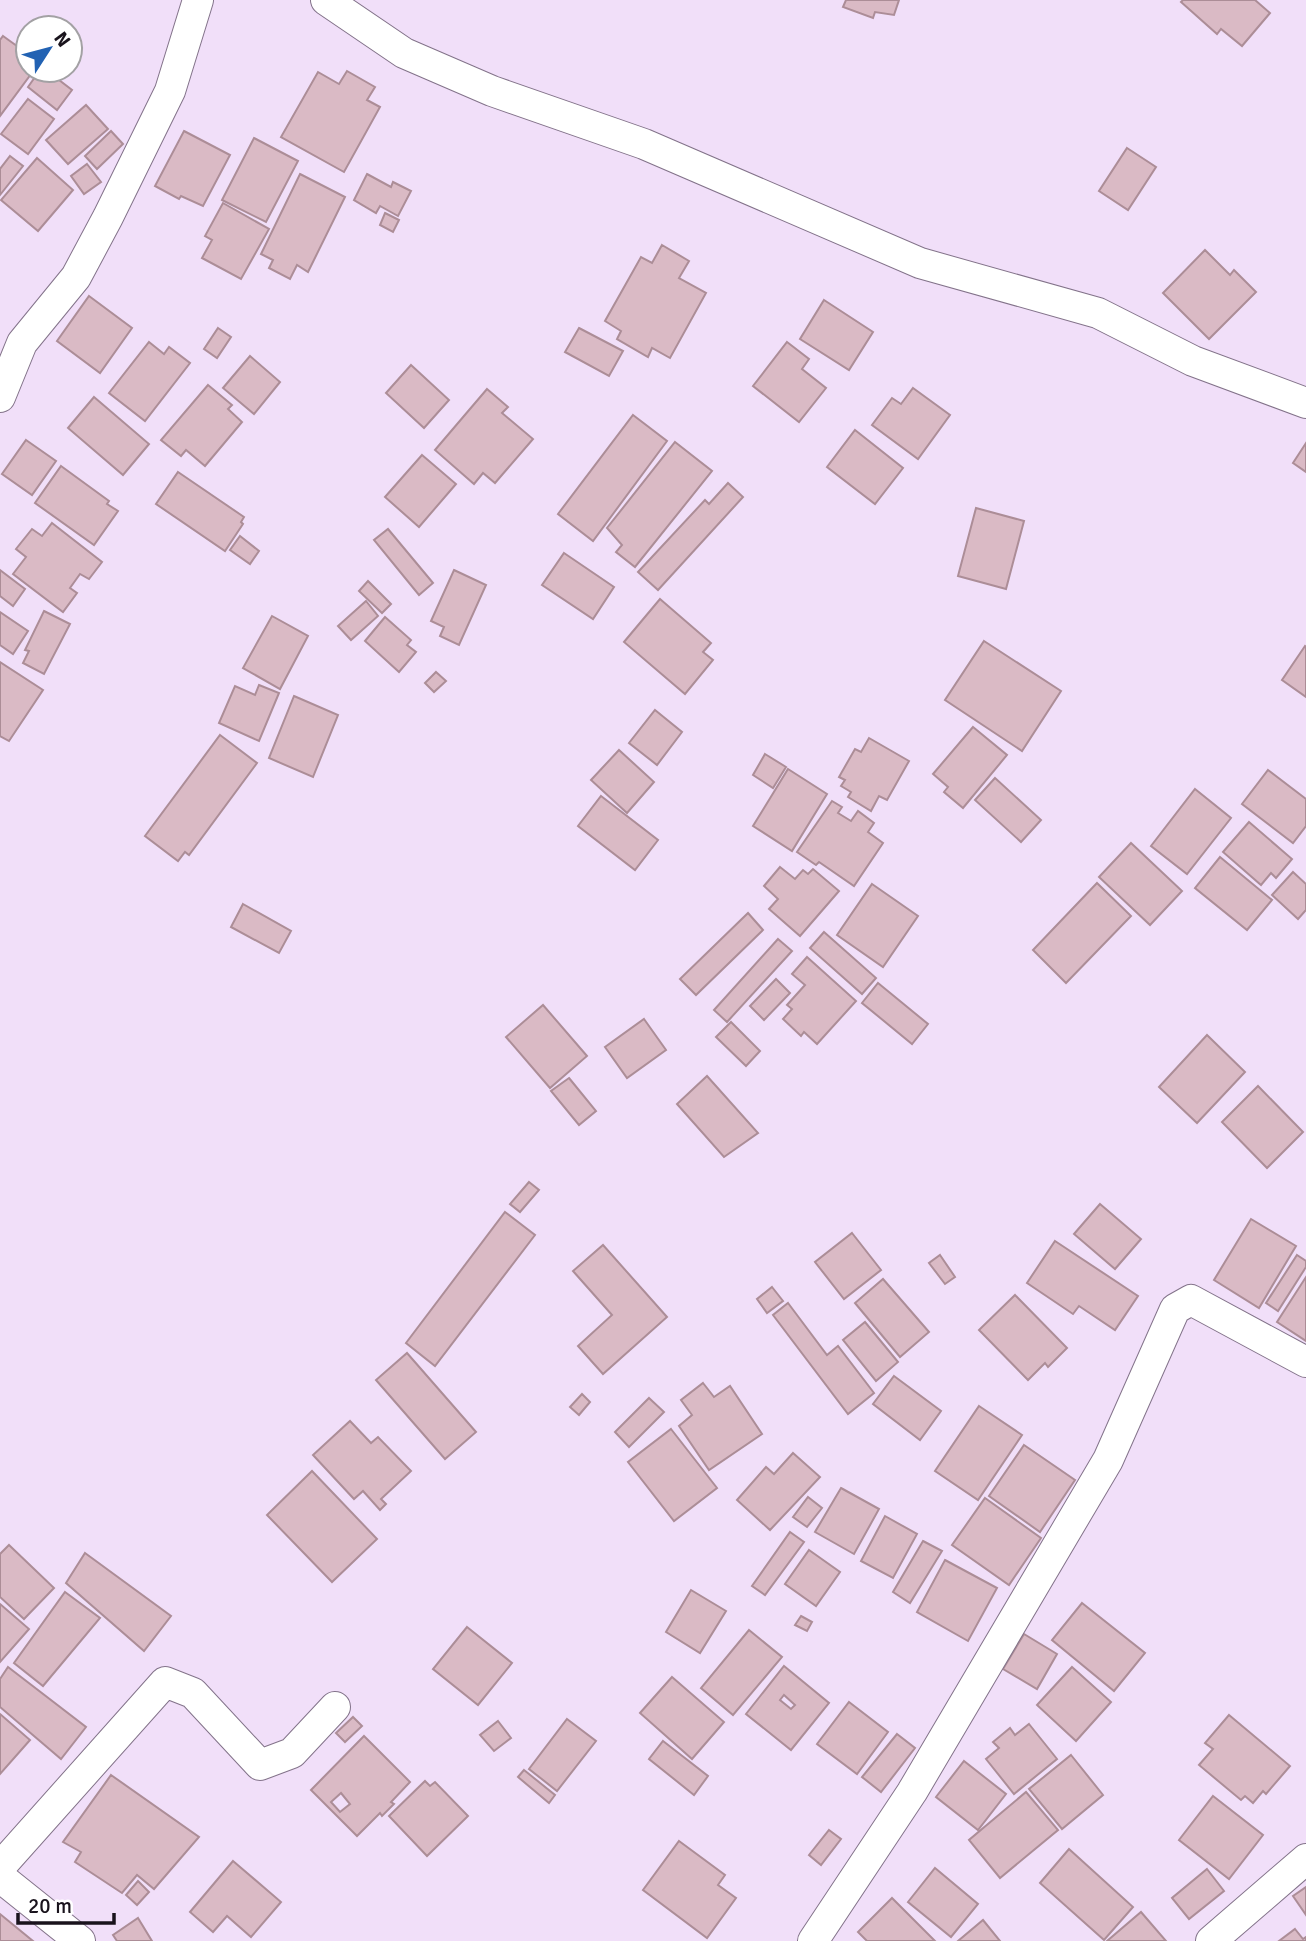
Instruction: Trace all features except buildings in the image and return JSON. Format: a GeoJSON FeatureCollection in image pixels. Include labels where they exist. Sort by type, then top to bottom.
{"type":"FeatureCollection","features":[{"type":"Feature","properties":{"kind":"street"},"geometry":{"type":"LineString","coordinates":[[0,397],[22,343],[76,278],[108,217],[170,90],[198,0]]}},
{"type":"Feature","properties":{"kind":"street"},"geometry":{"type":"LineString","coordinates":[[326,0],[404,53],[492,91],[644,144],[920,263],[1098,313],[1194,361],[1306,403]]}},
{"type":"Feature","properties":{"kind":"street"},"geometry":{"type":"LineString","coordinates":[[814,1941],[912,1792],[1108,1460],[1175,1308],[1191,1300],[1306,1362]]}},
{"type":"Feature","properties":{"kind":"street"},"geometry":{"type":"LineString","coordinates":[[0,1867],[165,1682],[193,1693],[260,1765],[292,1753],[335,1707]]}},
{"type":"Feature","properties":{"kind":"street"},"geometry":{"type":"LineString","coordinates":[[1211,1941],[1306,1859]]}},
{"type":"Feature","properties":{"kind":"street"},"geometry":{"type":"LineString","coordinates":[[0,1877],[80,1941]]}}]}
